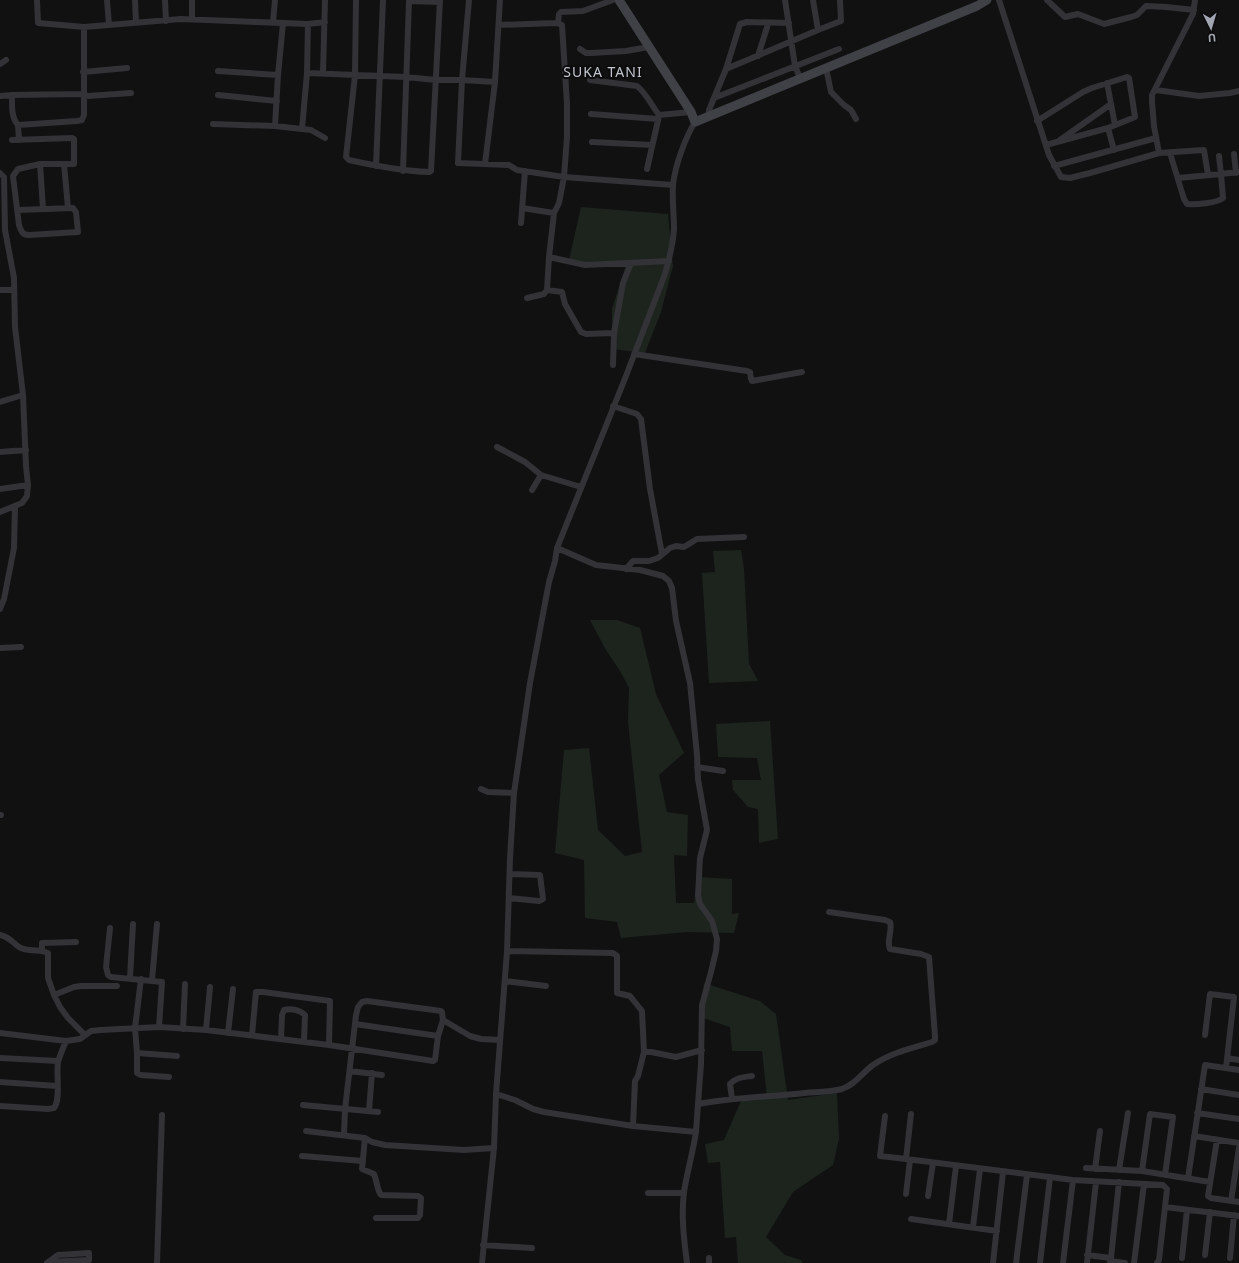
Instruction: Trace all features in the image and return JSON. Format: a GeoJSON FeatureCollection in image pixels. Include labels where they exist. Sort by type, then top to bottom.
{"type":"FeatureCollection","features":[{"type":"Feature","properties":{"kind":"street"},"geometry":{"type":"LineString","coordinates":[[37,0],[38,23],[84,27],[136,22],[192,20],[308,24],[325,22]]}},
{"type":"Feature","properties":{"kind":"street"},"geometry":{"type":"LineString","coordinates":[[107,0],[109,25]]}},
{"type":"Feature","properties":{"kind":"street"},"geometry":{"type":"LineString","coordinates":[[135,0],[136,22]]}},
{"type":"Feature","properties":{"kind":"street"},"geometry":{"type":"LineString","coordinates":[[165,0],[166,21]]}},
{"type":"Feature","properties":{"kind":"street"},"geometry":{"type":"LineString","coordinates":[[192,0],[192,20]]}},
{"type":"Feature","properties":{"kind":"street"},"geometry":{"type":"LineString","coordinates":[[273,22],[275,0]]}},
{"type":"Feature","properties":{"kind":"street"},"geometry":{"type":"LineString","coordinates":[[323,73],[325,0]]}},
{"type":"Feature","properties":{"kind":"street"},"geometry":{"type":"LineString","coordinates":[[356,0],[355,75],[345,156],[349,160],[376,166],[403,171],[430,172],[432,171],[440,1],[409,0],[403,171]]}},
{"type":"Feature","properties":{"kind":"street"},"geometry":{"type":"LineString","coordinates":[[376,166],[383,0]]}},
{"type":"Feature","properties":{"kind":"street"},"geometry":{"type":"LineString","coordinates":[[469,0],[462,80],[458,164],[509,165],[517,170],[564,178],[673,185]]}},
{"type":"Feature","properties":{"kind":"street"},"geometry":{"type":"LineString","coordinates":[[485,164],[495,82],[500,0]]}},
{"type":"Feature","properties":{"kind":"street"},"geometry":{"type":"LineString","coordinates":[[558,23],[559,14],[561,12],[583,11],[613,0]]}},
{"type":"Feature","properties":{"kind":"street"},"geometry":{"type":"LineString","coordinates":[[619,0],[691,112],[695,122]]}},
{"type":"Feature","properties":{"kind":"street"},"geometry":{"type":"LineString","coordinates":[[785,0],[797,71]]}},
{"type":"Feature","properties":{"kind":"street"},"geometry":{"type":"LineString","coordinates":[[813,0],[818,30]]}},
{"type":"Feature","properties":{"kind":"street"},"geometry":{"type":"LineString","coordinates":[[726,69],[841,21],[840,0]]}},
{"type":"Feature","properties":{"kind":"street"},"geometry":{"type":"LineString","coordinates":[[713,101],[797,71],[826,68],[977,6],[987,0]]}},
{"type":"Feature","properties":{"kind":"street"},"geometry":{"type":"LineString","coordinates":[[999,0],[1037,121],[1054,166],[1061,177],[1070,178],[1159,153],[1204,150],[1208,175]]}},
{"type":"Feature","properties":{"kind":"street"},"geometry":{"type":"LineString","coordinates":[[1047,0],[1065,17],[1078,14],[1104,24],[1137,15],[1146,6],[1194,10]]}},
{"type":"Feature","properties":{"kind":"street"},"geometry":{"type":"LineString","coordinates":[[1159,153],[1152,95],[1156,90],[1193,14],[1195,0]]}},
{"type":"Feature","properties":{"kind":"street"},"geometry":{"type":"LineString","coordinates":[[709,113],[726,69],[740,24],[747,22],[768,24],[789,23]]}},
{"type":"Feature","properties":{"kind":"street"},"geometry":{"type":"LineString","coordinates":[[275,126],[283,23]]}},
{"type":"Feature","properties":{"kind":"street"},"geometry":{"type":"LineString","coordinates":[[499,25],[558,23],[562,26],[563,32],[567,104],[567,137],[564,178],[559,203],[554,213],[547,290],[544,294],[527,298]]}},
{"type":"Feature","properties":{"kind":"street"},"geometry":{"type":"LineString","coordinates":[[302,129],[307,73],[308,24]]}},
{"type":"Feature","properties":{"kind":"street"},"geometry":{"type":"LineString","coordinates":[[758,56],[768,24]]}},
{"type":"Feature","properties":{"kind":"street"},"geometry":{"type":"LineString","coordinates":[[18,125],[80,121],[84,117],[84,27]]}},
{"type":"Feature","properties":{"kind":"street"},"geometry":{"type":"LineString","coordinates":[[580,49],[586,53],[592,53],[626,51],[649,47]]}},
{"type":"Feature","properties":{"kind":"street"},"geometry":{"type":"LineString","coordinates":[[482,1263],[494,1148],[496,1094],[507,951],[514,793],[530,683],[557,548],[665,274],[669,261],[674,231],[673,185],[681,151],[688,133],[695,122],[709,113],[839,49]]}},
{"type":"Feature","properties":{"kind":"street"},"geometry":{"type":"LineString","coordinates":[[0,64],[6,60]]}},
{"type":"Feature","properties":{"kind":"street"},"geometry":{"type":"LineString","coordinates":[[83,72],[127,68]]}},
{"type":"Feature","properties":{"kind":"street"},"geometry":{"type":"LineString","coordinates":[[826,68],[831,92],[851,110],[856,119]]}},
{"type":"Feature","properties":{"kind":"street"},"geometry":{"type":"LineString","coordinates":[[218,71],[278,75]]}},
{"type":"Feature","properties":{"kind":"street"},"geometry":{"type":"LineString","coordinates":[[307,73],[495,82]]}},
{"type":"Feature","properties":{"kind":"street"},"geometry":{"type":"LineString","coordinates":[[1037,121],[1083,92],[1128,77],[1136,116],[1134,118],[1108,128],[1046,145]]}},
{"type":"Feature","properties":{"kind":"street"},"geometry":{"type":"LineString","coordinates":[[590,80],[637,86],[659,117],[647,169]]}},
{"type":"Feature","properties":{"kind":"street"},"geometry":{"type":"LineString","coordinates":[[1107,83],[1115,125]]}},
{"type":"Feature","properties":{"kind":"street"},"geometry":{"type":"LineString","coordinates":[[1156,90],[1199,96],[1239,91]]}},
{"type":"Feature","properties":{"kind":"street"},"geometry":{"type":"LineString","coordinates":[[0,96],[83,94],[88,96],[131,93]]}},
{"type":"Feature","properties":{"kind":"street"},"geometry":{"type":"LineString","coordinates":[[12,95],[14,117],[15,122],[18,125],[19,140]]}},
{"type":"Feature","properties":{"kind":"street"},"geometry":{"type":"LineString","coordinates":[[218,96],[277,101]]}},
{"type":"Feature","properties":{"kind":"street"},"geometry":{"type":"LineString","coordinates":[[1056,142],[1111,104]]}},
{"type":"Feature","properties":{"kind":"street"},"geometry":{"type":"LineString","coordinates":[[591,114],[659,117],[691,112]]}},
{"type":"Feature","properties":{"kind":"street"},"geometry":{"type":"LineString","coordinates":[[213,124],[275,126],[302,129],[317,132],[325,138]]}},
{"type":"Feature","properties":{"kind":"street"},"geometry":{"type":"LineString","coordinates":[[1108,128],[1114,150]]}},
{"type":"Feature","properties":{"kind":"street"},"geometry":{"type":"LineString","coordinates":[[12,140],[72,138],[74,141],[75,163],[40,164],[18,169],[13,176],[21,232],[24,235],[78,232],[75,210],[73,208],[18,210]]}},
{"type":"Feature","properties":{"kind":"street"},"geometry":{"type":"LineString","coordinates":[[1054,166],[1156,138]]}},
{"type":"Feature","properties":{"kind":"street"},"geometry":{"type":"LineString","coordinates":[[592,142],[652,145]]}},
{"type":"Feature","properties":{"kind":"street"},"geometry":{"type":"LineString","coordinates":[[1170,153],[1184,199],[1188,204],[1222,199],[1220,156]]}},
{"type":"Feature","properties":{"kind":"street"},"geometry":{"type":"LineString","coordinates":[[1178,178],[1237,173],[1234,154]]}},
{"type":"Feature","properties":{"kind":"street"},"geometry":{"type":"LineString","coordinates":[[40,164],[44,209]]}},
{"type":"Feature","properties":{"kind":"street"},"geometry":{"type":"LineString","coordinates":[[64,164],[68,208]]}},
{"type":"Feature","properties":{"kind":"street"},"geometry":{"type":"LineString","coordinates":[[521,223],[526,171]]}},
{"type":"Feature","properties":{"kind":"street"},"geometry":{"type":"LineString","coordinates":[[0,512],[22,503],[25,500],[28,485],[23,395],[15,327],[14,278],[2,230],[2,175],[13,176]]}},
{"type":"Feature","properties":{"kind":"street"},"geometry":{"type":"LineString","coordinates":[[522,208],[554,213]]}},
{"type":"Feature","properties":{"kind":"street"},"geometry":{"type":"LineString","coordinates":[[549,257],[585,265],[669,261]]}},
{"type":"Feature","properties":{"kind":"street"},"geometry":{"type":"LineString","coordinates":[[613,365],[614,333],[621,290],[631,263]]}},
{"type":"Feature","properties":{"kind":"street"},"geometry":{"type":"LineString","coordinates":[[0,290],[14,290]]}},
{"type":"Feature","properties":{"kind":"street"},"geometry":{"type":"LineString","coordinates":[[547,290],[562,292],[565,304],[581,332],[586,334],[614,333]]}},
{"type":"Feature","properties":{"kind":"street"},"geometry":{"type":"LineString","coordinates":[[634,354],[748,371],[750,372],[752,381],[802,372]]}},
{"type":"Feature","properties":{"kind":"street"},"geometry":{"type":"LineString","coordinates":[[0,402],[23,395]]}},
{"type":"Feature","properties":{"kind":"street"},"geometry":{"type":"LineString","coordinates":[[613,406],[637,414],[641,419],[650,489],[662,554]]}},
{"type":"Feature","properties":{"kind":"street"},"geometry":{"type":"LineString","coordinates":[[497,446],[525,462],[541,475],[581,487]]}},
{"type":"Feature","properties":{"kind":"street"},"geometry":{"type":"LineString","coordinates":[[0,452],[26,450]]}},
{"type":"Feature","properties":{"kind":"street"},"geometry":{"type":"LineString","coordinates":[[532,490],[541,475]]}},
{"type":"Feature","properties":{"kind":"street"},"geometry":{"type":"LineString","coordinates":[[0,489],[28,485]]}},
{"type":"Feature","properties":{"kind":"street"},"geometry":{"type":"LineString","coordinates":[[0,609],[4,599],[14,548],[15,506]]}},
{"type":"Feature","properties":{"kind":"street"},"geometry":{"type":"LineString","coordinates":[[626,569],[633,561],[649,561],[658,558],[673,547],[687,546],[697,539],[744,537]]}},
{"type":"Feature","properties":{"kind":"street"},"geometry":{"type":"LineString","coordinates":[[557,548],[596,565],[640,570],[663,576],[669,581],[672,588],[676,621],[690,683],[700,792],[708,830],[700,858],[698,896],[700,904],[712,920],[717,939],[713,966],[702,1005],[702,1050],[696,1132],[684,1193],[684,1246],[687,1263]]}},
{"type":"Feature","properties":{"kind":"street"},"geometry":{"type":"LineString","coordinates":[[0,648],[21,647]]}},
{"type":"Feature","properties":{"kind":"street"},"geometry":{"type":"LineString","coordinates":[[697,767],[722,771]]}},
{"type":"Feature","properties":{"kind":"street"},"geometry":{"type":"LineString","coordinates":[[481,789],[488,792],[514,793]]}},
{"type":"Feature","properties":{"kind":"street"},"geometry":{"type":"LineString","coordinates":[[509,898],[543,900],[540,875],[510,874]]}},
{"type":"Feature","properties":{"kind":"street"},"geometry":{"type":"LineString","coordinates":[[698,1104],[732,1098],[782,1096],[848,1088],[869,1068],[882,1060],[897,1052],[932,1042],[934,1040],[935,1036],[929,957],[922,954],[890,949],[888,942],[891,926],[890,922],[829,912]]}},
{"type":"Feature","properties":{"kind":"street"},"geometry":{"type":"LineString","coordinates":[[130,978],[132,924]]}},
{"type":"Feature","properties":{"kind":"street"},"geometry":{"type":"LineString","coordinates":[[152,980],[157,924]]}},
{"type":"Feature","properties":{"kind":"street"},"geometry":{"type":"LineString","coordinates":[[110,928],[107,972],[111,977],[162,982],[159,1027]]}},
{"type":"Feature","properties":{"kind":"street"},"geometry":{"type":"LineString","coordinates":[[0,935],[10,938],[22,949],[48,953],[48,978],[54,995],[60,1008],[85,1035]]}},
{"type":"Feature","properties":{"kind":"street"},"geometry":{"type":"LineString","coordinates":[[42,951],[42,943],[76,942]]}},
{"type":"Feature","properties":{"kind":"street"},"geometry":{"type":"LineString","coordinates":[[507,951],[613,953],[616,956],[617,993],[630,996],[642,1011],[644,1052],[638,1076],[635,1081],[633,1126]]}},
{"type":"Feature","properties":{"kind":"street"},"geometry":{"type":"LineString","coordinates":[[141,979],[135,1028],[138,1053],[137,1074],[169,1077]]}},
{"type":"Feature","properties":{"kind":"street"},"geometry":{"type":"LineString","coordinates":[[505,981],[546,986]]}},
{"type":"Feature","properties":{"kind":"street"},"geometry":{"type":"LineString","coordinates":[[183,1029],[185,984]]}},
{"type":"Feature","properties":{"kind":"street"},"geometry":{"type":"LineString","coordinates":[[54,995],[74,987],[117,986]]}},
{"type":"Feature","properties":{"kind":"street"},"geometry":{"type":"LineString","coordinates":[[206,1030],[210,987]]}},
{"type":"Feature","properties":{"kind":"street"},"geometry":{"type":"LineString","coordinates":[[228,1033],[233,989]]}},
{"type":"Feature","properties":{"kind":"street"},"geometry":{"type":"LineString","coordinates":[[252,1035],[256,992],[278,994],[330,1001],[329,1045]]}},
{"type":"Feature","properties":{"kind":"street"},"geometry":{"type":"LineString","coordinates":[[1205,1035],[1210,994],[1234,997],[1226,1068]]}},
{"type":"Feature","properties":{"kind":"street"},"geometry":{"type":"LineString","coordinates":[[0,1033],[66,1041],[80,1039],[91,1031],[159,1027],[206,1030],[304,1041],[352,1049],[434,1061],[438,1036],[443,1020],[441,1011],[365,1001],[358,1007],[352,1049],[344,1135]]}},
{"type":"Feature","properties":{"kind":"street"},"geometry":{"type":"LineString","coordinates":[[281,1039],[282,1015],[284,1010],[288,1009],[297,1010],[305,1014],[304,1041]]}},
{"type":"Feature","properties":{"kind":"street"},"geometry":{"type":"LineString","coordinates":[[443,1020],[470,1036],[481,1039],[500,1040]]}},
{"type":"Feature","properties":{"kind":"street"},"geometry":{"type":"LineString","coordinates":[[355,1024],[438,1036]]}},
{"type":"Feature","properties":{"kind":"street"},"geometry":{"type":"LineString","coordinates":[[0,1106],[48,1109],[54,1108],[58,1103],[58,1061],[66,1041]]}},
{"type":"Feature","properties":{"kind":"street"},"geometry":{"type":"LineString","coordinates":[[644,1052],[676,1057],[702,1050]]}},
{"type":"Feature","properties":{"kind":"street"},"geometry":{"type":"LineString","coordinates":[[138,1053],[177,1056]]}},
{"type":"Feature","properties":{"kind":"street"},"geometry":{"type":"LineString","coordinates":[[0,1058],[58,1061]]}},
{"type":"Feature","properties":{"kind":"street"},"geometry":{"type":"LineString","coordinates":[[1227,1058],[1239,1060]]}},
{"type":"Feature","properties":{"kind":"street"},"geometry":{"type":"LineString","coordinates":[[1188,1178],[1205,1065],[1239,1070]]}},
{"type":"Feature","properties":{"kind":"street"},"geometry":{"type":"LineString","coordinates":[[350,1071],[382,1075]]}},
{"type":"Feature","properties":{"kind":"street"},"geometry":{"type":"LineString","coordinates":[[369,1111],[372,1073]]}},
{"type":"Feature","properties":{"kind":"street"},"geometry":{"type":"LineString","coordinates":[[732,1098],[730,1084],[733,1081],[743,1077],[752,1076]]}},
{"type":"Feature","properties":{"kind":"street"},"geometry":{"type":"LineString","coordinates":[[0,1082],[57,1086]]}},
{"type":"Feature","properties":{"kind":"street"},"geometry":{"type":"LineString","coordinates":[[1201,1089],[1239,1095]]}},
{"type":"Feature","properties":{"kind":"street"},"geometry":{"type":"LineString","coordinates":[[496,1094],[516,1100],[533,1109],[544,1112],[633,1126],[696,1132]]}},
{"type":"Feature","properties":{"kind":"street"},"geometry":{"type":"LineString","coordinates":[[303,1105],[378,1112]]}},
{"type":"Feature","properties":{"kind":"street"},"geometry":{"type":"LineString","coordinates":[[1119,1170],[1128,1113]]}},
{"type":"Feature","properties":{"kind":"street"},"geometry":{"type":"LineString","coordinates":[[1197,1113],[1239,1119]]}},
{"type":"Feature","properties":{"kind":"street"},"geometry":{"type":"LineString","coordinates":[[906,1194],[911,1114]]}},
{"type":"Feature","properties":{"kind":"street"},"geometry":{"type":"LineString","coordinates":[[1142,1171],[1150,1114],[1173,1117],[1165,1175]]}},
{"type":"Feature","properties":{"kind":"street"},"geometry":{"type":"LineString","coordinates":[[157,1263],[162,1115]]}},
{"type":"Feature","properties":{"kind":"street"},"geometry":{"type":"LineString","coordinates":[[886,1116],[880,1156],[1050,1178],[1166,1186],[1167,1189],[1159,1260],[1157,1263]]}},
{"type":"Feature","properties":{"kind":"street"},"geometry":{"type":"LineString","coordinates":[[306,1131],[365,1138],[372,1142],[385,1145],[464,1150],[494,1148]]}},
{"type":"Feature","properties":{"kind":"street"},"geometry":{"type":"LineString","coordinates":[[1095,1169],[1100,1131]]}},
{"type":"Feature","properties":{"kind":"street"},"geometry":{"type":"LineString","coordinates":[[1194,1136],[1239,1143]]}},
{"type":"Feature","properties":{"kind":"street"},"geometry":{"type":"LineString","coordinates":[[365,1138],[362,1169],[374,1174],[378,1182],[378,1191],[381,1195],[418,1196],[421,1198],[420,1215],[418,1218],[376,1218]]}},
{"type":"Feature","properties":{"kind":"street"},"geometry":{"type":"LineString","coordinates":[[1217,1140],[1208,1196],[1211,1198],[1239,1202]]}},
{"type":"Feature","properties":{"kind":"street"},"geometry":{"type":"LineString","coordinates":[[1231,1201],[1239,1148]]}},
{"type":"Feature","properties":{"kind":"street"},"geometry":{"type":"LineString","coordinates":[[302,1156],[363,1161]]}},
{"type":"Feature","properties":{"kind":"street"},"geometry":{"type":"LineString","coordinates":[[928,1196],[933,1163]]}},
{"type":"Feature","properties":{"kind":"street"},"geometry":{"type":"LineString","coordinates":[[949,1224],[956,1166]]}},
{"type":"Feature","properties":{"kind":"street"},"geometry":{"type":"LineString","coordinates":[[1086,1168],[1142,1171],[1210,1182]]}},
{"type":"Feature","properties":{"kind":"street"},"geometry":{"type":"LineString","coordinates":[[973,1228],[980,1169]]}},
{"type":"Feature","properties":{"kind":"street"},"geometry":{"type":"LineString","coordinates":[[993,1263],[1003,1172]]}},
{"type":"Feature","properties":{"kind":"street"},"geometry":{"type":"LineString","coordinates":[[1016,1263],[1026,1175]]}},
{"type":"Feature","properties":{"kind":"street"},"geometry":{"type":"LineString","coordinates":[[1040,1263],[1050,1178]]}},
{"type":"Feature","properties":{"kind":"street"},"geometry":{"type":"LineString","coordinates":[[1063,1263],[1073,1180]]}},
{"type":"Feature","properties":{"kind":"street"},"geometry":{"type":"LineString","coordinates":[[1087,1263],[1096,1182]]}},
{"type":"Feature","properties":{"kind":"street"},"geometry":{"type":"LineString","coordinates":[[1119,1182],[1110,1261],[1125,1263]]}},
{"type":"Feature","properties":{"kind":"street"},"geometry":{"type":"LineString","coordinates":[[1134,1263],[1144,1184]]}},
{"type":"Feature","properties":{"kind":"street"},"geometry":{"type":"LineString","coordinates":[[648,1193],[684,1193]]}},
{"type":"Feature","properties":{"kind":"street"},"geometry":{"type":"LineString","coordinates":[[1165,1207],[1237,1216],[1230,1258]]}},
{"type":"Feature","properties":{"kind":"street"},"geometry":{"type":"LineString","coordinates":[[1182,1258],[1187,1210]]}},
{"type":"Feature","properties":{"kind":"street"},"geometry":{"type":"LineString","coordinates":[[1205,1255],[1210,1212]]}},
{"type":"Feature","properties":{"kind":"street"},"geometry":{"type":"LineString","coordinates":[[910,1219],[997,1231]]}},
{"type":"Feature","properties":{"kind":"street"},"geometry":{"type":"LineString","coordinates":[[483,1245],[532,1248]]}},
{"type":"Feature","properties":{"kind":"street"},"geometry":{"type":"LineString","coordinates":[[89,1253],[89,1260],[48,1262],[58,1255],[89,1253]]}},
{"type":"Feature","properties":{"kind":"street"},"geometry":{"type":"LineString","coordinates":[[1088,1255],[1111,1258]]}},
{"type":"Feature","properties":{"kind":"shaded area"},"geometry":{"type":"Polygon","coordinates":[[[581,207],[668,214],[673,266],[661,312],[645,353],[612,349],[612,309],[626,265],[593,265],[569,260],[581,207]]]}},
{"type":"Feature","properties":{"kind":"shaded area"},"geometry":{"type":"Polygon","coordinates":[[[741,550],[744,569],[749,664],[758,681],[709,683],[702,573],[715,572],[713,551],[741,550]]]}},
{"type":"Feature","properties":{"kind":"shaded area"},"geometry":{"type":"Polygon","coordinates":[[[590,620],[617,620],[640,628],[656,694],[684,753],[659,775],[667,812],[688,815],[687,856],[674,855],[676,903],[694,903],[697,877],[732,879],[732,914],[739,913],[734,933],[687,932],[621,938],[617,922],[585,918],[584,860],[555,853],[564,750],[589,748],[598,830],[625,856],[642,852],[628,722],[629,688],[590,620]]]}},
{"type":"Feature","properties":{"kind":"shaded area"},"geometry":{"type":"Polygon","coordinates":[[[770,721],[778,839],[759,843],[758,809],[748,807],[733,790],[732,780],[761,780],[757,758],[718,757],[716,724],[770,721]]]}},
{"type":"Feature","properties":{"kind":"shaded area"},"geometry":{"type":"Polygon","coordinates":[[[704,983],[760,1001],[776,1014],[788,1100],[837,1093],[839,1139],[833,1165],[793,1192],[766,1237],[785,1255],[801,1260],[803,1263],[738,1263],[736,1237],[725,1238],[720,1162],[708,1163],[705,1144],[724,1140],[741,1101],[767,1098],[762,1051],[732,1051],[730,1027],[700,1017],[704,983]]]}},
{"type":"Feature","properties":{"kind":"district","name":"SUKA TANI"},"geometry":{"type":"Point","coordinates":[603,72]}}]}
